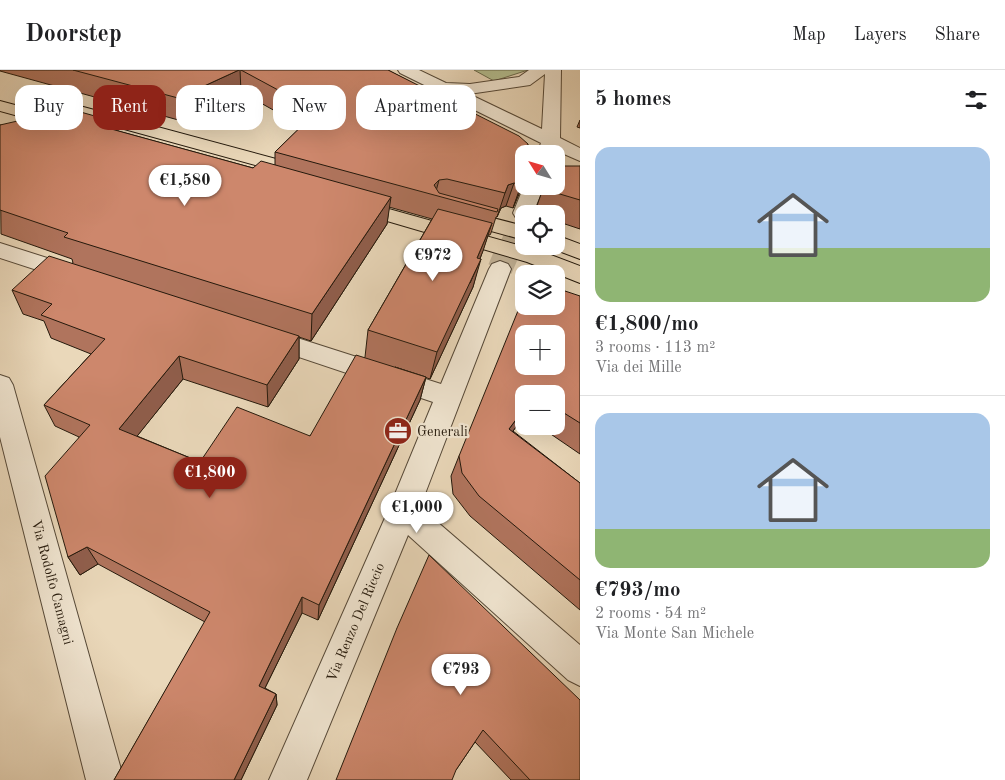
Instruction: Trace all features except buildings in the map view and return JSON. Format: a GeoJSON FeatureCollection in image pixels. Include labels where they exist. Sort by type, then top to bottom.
{"type":"FeatureCollection","features":[{"type":"Feature","properties":{"kind":"main road"},"geometry":{"type":"LineString","coordinates":[[0,89],[324,178]]}},
{"type":"Feature","properties":{"kind":"main road"},"geometry":{"type":"LineString","coordinates":[[0,106],[306,192]]}},
{"type":"Feature","properties":{"kind":"main road"},"geometry":{"type":"LineString","coordinates":[[352,186],[390,196]]}},
{"type":"Feature","properties":{"kind":"main road"},"geometry":{"type":"LineString","coordinates":[[334,200],[535,257],[580,275]]}},
{"type":"Feature","properties":{"kind":"main road"},"geometry":{"type":"LineString","coordinates":[[438,210],[515,231]]}},
{"type":"Feature","properties":{"kind":"main road"},"geometry":{"type":"LineString","coordinates":[[565,246],[580,252]]}},
{"type":"Feature","properties":{"kind":"street"},"geometry":{"type":"LineString","coordinates":[[406,70],[436,85]]}},
{"type":"Feature","properties":{"kind":"street"},"geometry":{"type":"LineString","coordinates":[[476,88],[524,81],[540,70]]}},
{"type":"Feature","properties":{"kind":"street"},"geometry":{"type":"LineString","coordinates":[[549,145],[553,70]]}},
{"type":"Feature","properties":{"kind":"street"},"geometry":{"type":"LineString","coordinates":[[476,107],[544,145]]}},
{"type":"Feature","properties":{"kind":"street"},"geometry":{"type":"LineString","coordinates":[[565,152],[580,155]]}},
{"type":"Feature","properties":{"kind":"street"},"geometry":{"type":"LineString","coordinates":[[0,250],[94,281]]}},
{"type":"Feature","properties":{"kind":"street","name":"Via Renzo Del Riccio"},"geometry":{"type":"LineString","coordinates":[[288,780],[403,511],[500,269]]}},
{"type":"Feature","properties":{"kind":"street"},"geometry":{"type":"LineString","coordinates":[[245,330],[449,397]]}},
{"type":"Feature","properties":{"kind":"street","name":"Via Rodolfo Camagni"},"geometry":{"type":"LineString","coordinates":[[0,385],[105,780]]}},
{"type":"Feature","properties":{"kind":"street"},"geometry":{"type":"LineString","coordinates":[[403,511],[580,668]]}},
{"type":"Feature","properties":{"kind":"green space"},"geometry":{"type":"Polygon","coordinates":[[[474,70],[528,70],[494,81],[474,70]]]}},
{"type":"Feature","properties":{"kind":"tunnel"},"geometry":{"type":"LineString","coordinates":[[510,244],[515,232]]}},
{"type":"Feature","properties":{"kind":"tunnel"},"geometry":{"type":"LineString","coordinates":[[500,269],[511,243]]}},
{"type":"Feature","properties":{"kind":"place","name":"Generali"},"geometry":{"type":"Point","coordinates":[398,431]}}]}
